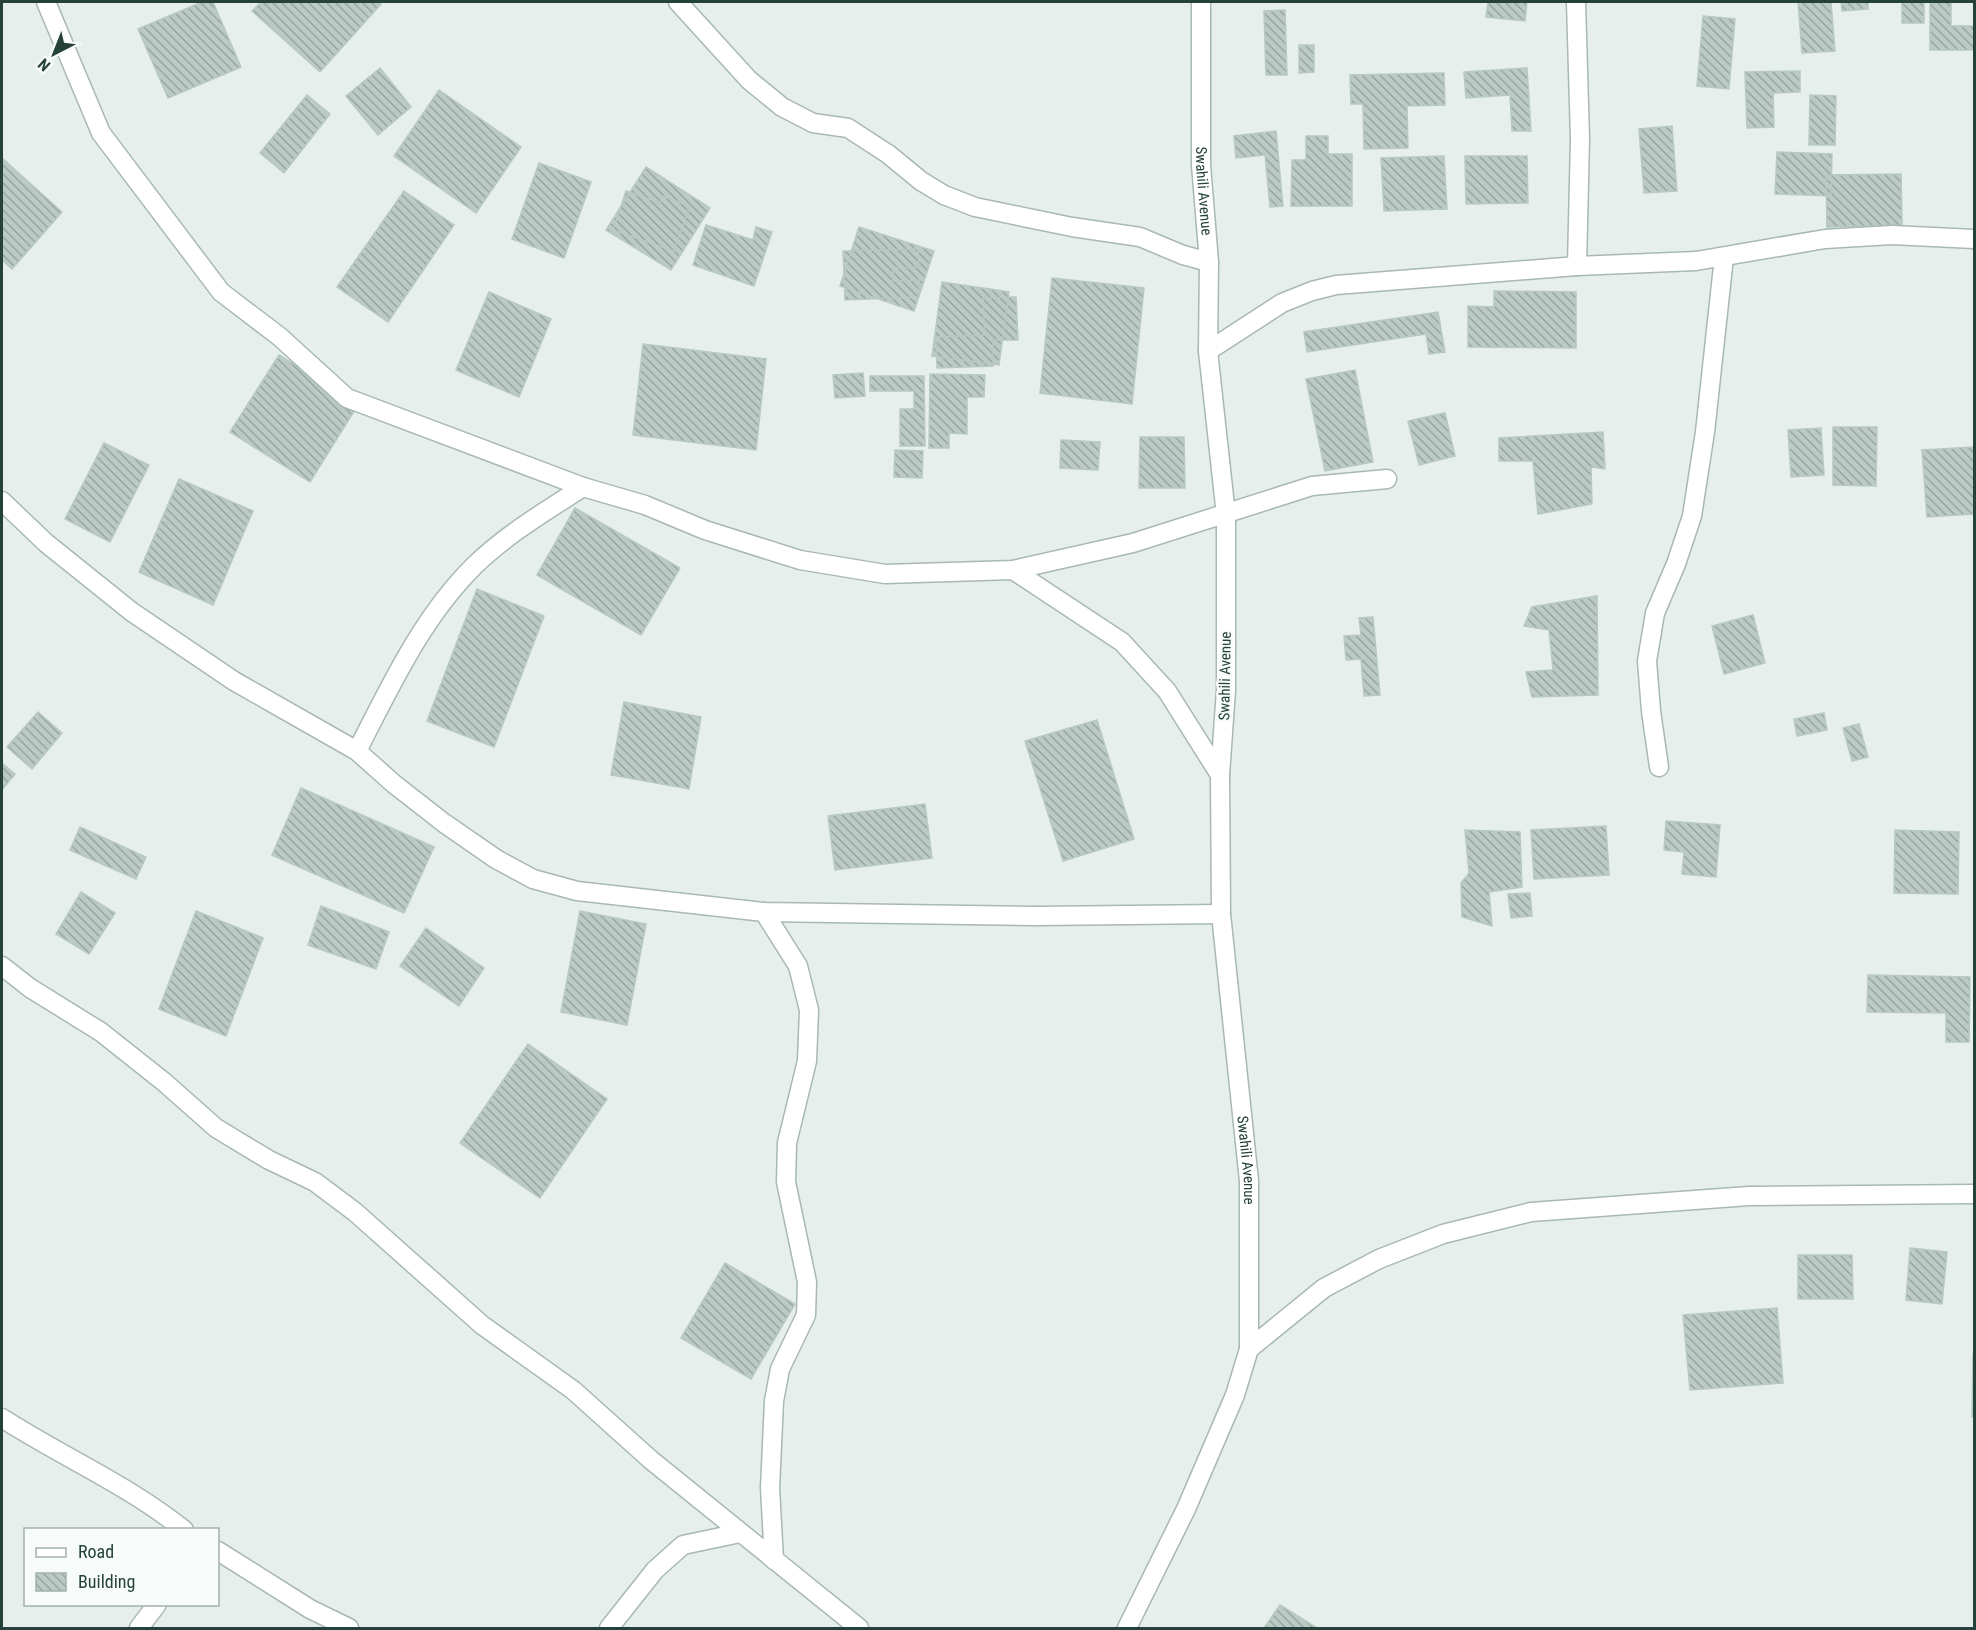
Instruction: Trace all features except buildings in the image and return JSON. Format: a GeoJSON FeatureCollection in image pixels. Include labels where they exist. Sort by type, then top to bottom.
{"type":"FeatureCollection","features":[{"type":"Feature","properties":{"kind":"street"},"geometry":{"type":"LineString","coordinates":[[46,2],[101,133],[221,292],[280,337],[347,398],[583,487],[645,504],[705,530],[800,560],[885,574],[1013,570],[1133,543],[1312,486],[1387,479]]}},
{"type":"Feature","properties":{"kind":"street"},"geometry":{"type":"LineString","coordinates":[[678,2],[749,80],[782,107],[813,123],[848,128],[944,195],[986,209],[1072,227],[1140,237],[1183,255],[1209,262]]}},
{"type":"Feature","properties":{"kind":"street","name":"Swahili Avenue"},"geometry":{"type":"LineString","coordinates":[[1126,1629],[1186,1509],[1235,1395],[1249,1349],[1249,1181],[1221,914],[1220,775],[1226,690],[1226,514],[1208,351],[1209,262],[1200,165],[1202,2]]}},
{"type":"Feature","properties":{"kind":"street"},"geometry":{"type":"LineString","coordinates":[[1576,2],[1580,139],[1577,266]]}},
{"type":"Feature","properties":{"kind":"street"},"geometry":{"type":"LineString","coordinates":[[1208,351],[1282,303],[1312,291],[1336,285],[1577,266],[1696,261],[1825,239],[1892,235],[1974,239]]}},
{"type":"Feature","properties":{"kind":"street"},"geometry":{"type":"LineString","coordinates":[[1659,767],[1647,660],[1655,613],[1676,564],[1692,516],[1705,432],[1724,257]]}},
{"type":"Feature","properties":{"kind":"street"},"geometry":{"type":"LineString","coordinates":[[357,751],[395,677],[435,611],[475,566],[500,544],[517,530],[583,487]]}},
{"type":"Feature","properties":{"kind":"street"},"geometry":{"type":"LineString","coordinates":[[2,501],[46,543],[132,612],[234,681],[357,751],[394,784],[444,823],[496,860],[533,879],[577,891],[764,912],[1038,916],[1221,914]]}},
{"type":"Feature","properties":{"kind":"street"},"geometry":{"type":"LineString","coordinates":[[1013,570],[1122,642],[1167,691],[1220,775]]}},
{"type":"Feature","properties":{"kind":"street"},"geometry":{"type":"LineString","coordinates":[[764,912],[798,966],[809,1010],[807,1061],[787,1143],[786,1182],[807,1282],[806,1315],[780,1369],[774,1401],[770,1488],[774,1560]]}},
{"type":"Feature","properties":{"kind":"street"},"geometry":{"type":"LineString","coordinates":[[2,966],[30,988],[101,1032],[164,1082],[216,1128],[269,1160],[315,1182],[355,1212],[482,1325],[573,1390],[651,1460],[859,1629]]}},
{"type":"Feature","properties":{"kind":"street"},"geometry":{"type":"LineString","coordinates":[[1249,1349],[1324,1288],[1379,1259],[1443,1234],[1532,1212],[1749,1196],[1974,1194]]}},
{"type":"Feature","properties":{"kind":"street"},"geometry":{"type":"LineString","coordinates":[[2,1418],[36,1440],[161,1511],[182,1528]]}},
{"type":"Feature","properties":{"kind":"street"},"geometry":{"type":"LineString","coordinates":[[609,1629],[655,1570],[683,1545],[740,1533]]}},
{"type":"Feature","properties":{"kind":"street"},"geometry":{"type":"LineString","coordinates":[[219,1552],[310,1609],[349,1629]]}},
{"type":"Feature","properties":{"kind":"street"},"geometry":{"type":"LineString","coordinates":[[139,1629],[156,1606]]}}]}
